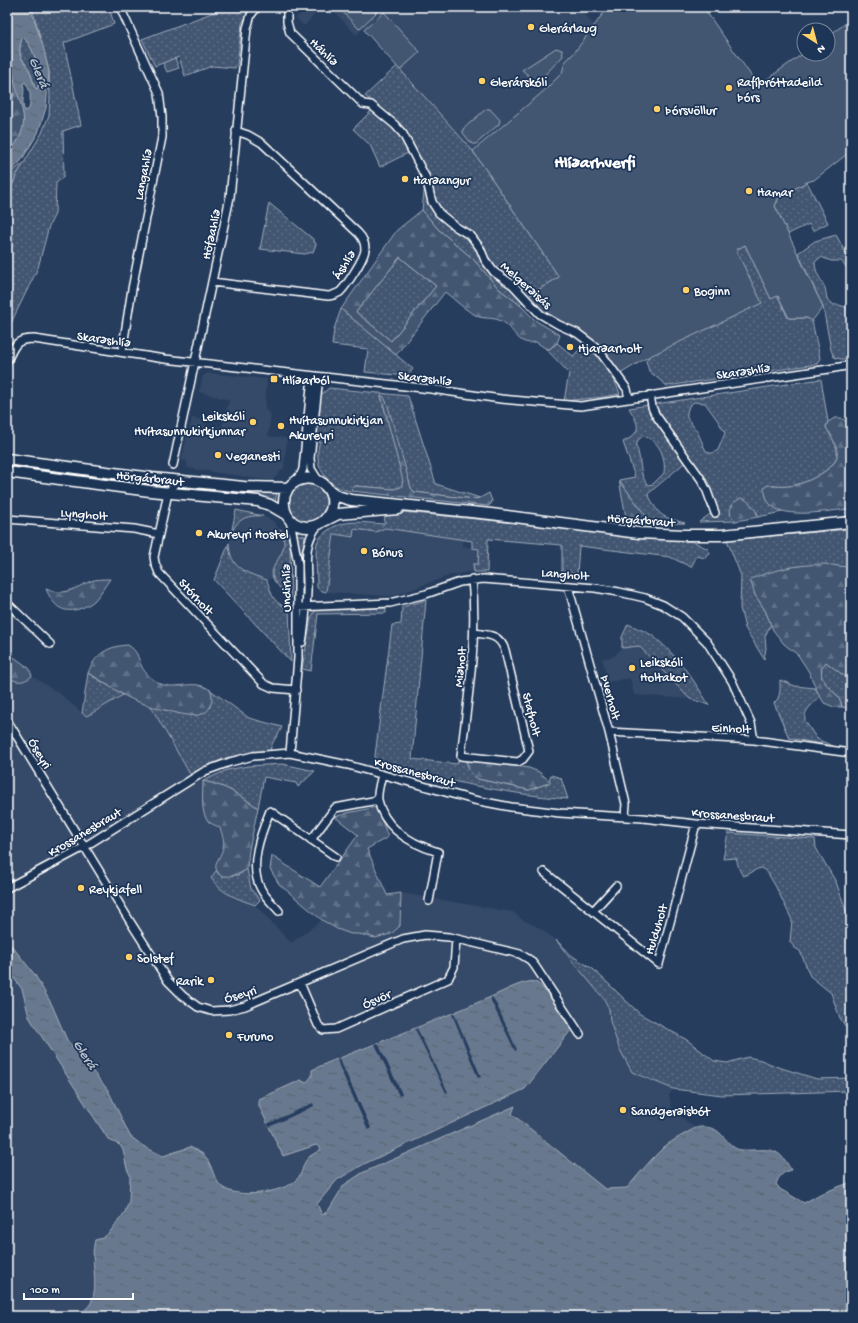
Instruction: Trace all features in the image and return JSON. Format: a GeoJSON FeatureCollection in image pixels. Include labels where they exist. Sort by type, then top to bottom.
{"type":"FeatureCollection","features":[{"type":"Feature","properties":{"kind":"highway","name":"Hörgárbraut"},"geometry":{"type":"LineString","coordinates":[[7,459],[134,476],[244,487],[291,485],[306,478],[318,480],[337,496],[350,500],[491,514],[639,533],[722,535],[851,522]]}},
{"type":"Feature","properties":{"kind":"highway","name":"Hörgárbraut"},"geometry":{"type":"LineString","coordinates":[[7,472],[168,493],[264,502],[288,516],[293,522],[306,527],[321,523],[338,514],[430,508]]}},
{"type":"Feature","properties":{"kind":"highway"},"geometry":{"type":"LineString","coordinates":[[288,516],[284,510],[283,501],[284,496],[291,485]]}},
{"type":"Feature","properties":{"kind":"highway"},"geometry":{"type":"LineString","coordinates":[[321,523],[328,516],[331,510],[331,496],[329,490]]}},
{"type":"Feature","properties":{"kind":"street","name":"Langahlíð"},"geometry":{"type":"LineString","coordinates":[[120,7],[157,88],[161,101],[162,117],[162,137],[132,289],[122,352]]}},
{"type":"Feature","properties":{"kind":"street","name":"Höfðahlíð"},"geometry":{"type":"LineString","coordinates":[[173,465],[230,197],[247,28],[251,15],[257,7]]}},
{"type":"Feature","properties":{"kind":"street","name":"Háhlíð"},"geometry":{"type":"LineString","coordinates":[[287,7],[286,22],[290,33],[363,104]]}},
{"type":"Feature","properties":{"kind":"street","name":"Melgerðisás"},"geometry":{"type":"LineString","coordinates":[[363,104],[371,105],[395,125],[403,134],[426,178],[429,196],[439,213],[456,227],[471,236],[494,272],[513,285],[540,314],[577,333],[597,348],[627,389],[629,399]]}},
{"type":"Feature","properties":{"kind":"street","name":"Áshlíð"},"geometry":{"type":"LineString","coordinates":[[212,282],[328,296],[336,294],[342,289],[365,253],[365,244],[358,233],[262,143],[248,135],[236,131]]}},
{"type":"Feature","properties":{"kind":"street","name":"Skarðshlíð"},"geometry":{"type":"LineString","coordinates":[[7,361],[15,344],[24,339],[195,362],[432,389],[501,399],[581,406],[851,365]]}},
{"type":"Feature","properties":{"kind":"street"},"geometry":{"type":"LineString","coordinates":[[316,376],[310,458],[311,469],[318,480]]}},
{"type":"Feature","properties":{"kind":"street"},"geometry":{"type":"LineString","coordinates":[[291,485],[299,478],[303,469],[316,376]]}},
{"type":"Feature","properties":{"kind":"street"},"geometry":{"type":"LineString","coordinates":[[650,395],[655,414],[701,480],[715,512]]}},
{"type":"Feature","properties":{"kind":"street"},"geometry":{"type":"LineString","coordinates":[[168,493],[173,486],[180,481]]}},
{"type":"Feature","properties":{"kind":"street","name":"Stórholt"},"geometry":{"type":"LineString","coordinates":[[168,493],[154,557],[159,573],[264,684],[273,688],[296,690]]}},
{"type":"Feature","properties":{"kind":"street","name":"Undirhlíð"},"geometry":{"type":"LineString","coordinates":[[288,516],[298,564],[302,606]]}},
{"type":"Feature","properties":{"kind":"street","name":"Lyngholt"},"geometry":{"type":"LineString","coordinates":[[7,519],[134,529],[159,534]]}},
{"type":"Feature","properties":{"kind":"street","name":"Undirhlíð"},"geometry":{"type":"LineString","coordinates":[[290,753],[307,549],[311,534],[321,523]]}},
{"type":"Feature","properties":{"kind":"street","name":"Langholt"},"geometry":{"type":"LineString","coordinates":[[302,606],[390,603],[426,594],[472,579],[595,588],[645,598],[663,605],[682,617],[707,642],[732,681],[751,723],[754,740]]}},
{"type":"Feature","properties":{"kind":"street","name":"Miðholt"},"geometry":{"type":"LineString","coordinates":[[462,756],[474,633],[474,600],[472,579]]}},
{"type":"Feature","properties":{"kind":"street","name":"Þverholt"},"geometry":{"type":"LineString","coordinates":[[568,586],[609,732],[626,804],[626,816]]}},
{"type":"Feature","properties":{"kind":"street"},"geometry":{"type":"LineString","coordinates":[[7,603],[50,644]]}},
{"type":"Feature","properties":{"kind":"street","name":"Stafholt"},"geometry":{"type":"LineString","coordinates":[[462,756],[518,762],[524,759],[529,751],[502,643],[498,638],[491,635],[474,633]]}},
{"type":"Feature","properties":{"kind":"street","name":"Óseyri"},"geometry":{"type":"LineString","coordinates":[[7,720],[168,981],[183,996],[198,1007],[211,1011],[229,1010],[245,1006],[403,939],[425,934],[449,937],[520,954],[530,960],[580,1034]]}},
{"type":"Feature","properties":{"kind":"street","name":"Einholt"},"geometry":{"type":"LineString","coordinates":[[609,732],[754,740],[851,753]]}},
{"type":"Feature","properties":{"kind":"street","name":"Krossanesbraut"},"geometry":{"type":"LineString","coordinates":[[7,888],[84,847],[205,771],[253,756],[290,753],[348,765],[474,800],[511,807],[560,813],[626,816],[696,824],[851,835]]}},
{"type":"Feature","properties":{"kind":"street"},"geometry":{"type":"LineString","coordinates":[[382,775],[378,800],[384,814],[402,836],[425,848],[438,852],[430,901]]}},
{"type":"Feature","properties":{"kind":"street"},"geometry":{"type":"LineString","coordinates":[[311,840],[335,808],[378,800]]}},
{"type":"Feature","properties":{"kind":"street"},"geometry":{"type":"LineString","coordinates":[[279,911],[261,890],[256,868],[260,836],[270,811],[336,857]]}},
{"type":"Feature","properties":{"kind":"street","name":"Hulduholt"},"geometry":{"type":"LineString","coordinates":[[544,872],[659,964],[696,824]]}},
{"type":"Feature","properties":{"kind":"street"},"geometry":{"type":"LineString","coordinates":[[593,911],[616,886]]}},
{"type":"Feature","properties":{"kind":"street","name":"Ósvör"},"geometry":{"type":"LineString","coordinates":[[300,983],[318,1025],[323,1030],[336,1029],[448,979],[454,967],[456,939]]}},
{"type":"Feature","properties":{"kind":"shaded area","name":"Glerárskóli"},"geometry":{"type":"Polygon","coordinates":[[[306,7],[578,7],[594,25],[574,53],[565,62],[562,73],[545,90],[473,151],[363,29],[356,35],[332,9],[320,9],[304,26],[296,18],[306,7]]]}},
{"type":"Feature","properties":{"kind":"shaded area"},"geometry":{"type":"Polygon","coordinates":[[[208,373],[267,379],[265,409],[271,415],[268,436],[287,438],[284,468],[272,481],[187,468],[187,461],[181,460],[192,418],[205,421],[204,425],[222,427],[229,400],[199,392],[203,376],[208,373]]]}},
{"type":"Feature","properties":{"kind":"shaded area"},"geometry":{"type":"Polygon","coordinates":[[[236,510],[263,516],[273,521],[282,533],[285,542],[284,549],[272,573],[273,578],[267,580],[249,574],[235,564],[229,552],[229,543],[236,510]]]}},
{"type":"Feature","properties":{"kind":"shaded area"},"geometry":{"type":"Polygon","coordinates":[[[385,528],[463,540],[462,546],[479,549],[478,565],[474,565],[474,572],[448,576],[397,595],[386,596],[326,592],[334,534],[353,537],[354,529],[376,532],[385,528]]]}},
{"type":"Feature","properties":{"kind":"shaded area","name":"Leikskóli Holtakot"},"geometry":{"type":"Polygon","coordinates":[[[639,646],[690,699],[634,695],[630,678],[608,682],[602,659],[614,656],[622,648],[639,646]]]}},
{"type":"Feature","properties":{"kind":"shaded area"},"geometry":{"type":"Polygon","coordinates":[[[32,676],[60,694],[87,716],[123,695],[150,705],[190,774],[197,770],[203,781],[203,801],[208,821],[220,828],[223,839],[223,848],[214,875],[215,883],[226,893],[255,905],[291,943],[322,920],[351,934],[359,934],[368,937],[391,934],[400,926],[401,893],[513,912],[523,920],[538,927],[556,940],[604,999],[609,1009],[610,1021],[632,1072],[673,1089],[669,1095],[671,1106],[677,1114],[696,1128],[665,1146],[627,1188],[605,1189],[512,1114],[514,1107],[344,1185],[328,1211],[322,1215],[317,1204],[337,1180],[364,1164],[530,981],[452,1014],[327,1063],[306,1083],[278,1145],[283,1155],[316,1144],[321,1148],[308,1157],[302,1174],[290,1185],[266,1193],[236,1194],[227,1191],[221,1186],[190,1147],[163,1156],[130,1175],[129,1201],[125,1212],[109,1233],[103,1238],[95,1240],[93,1247],[95,1275],[91,1304],[77,1316],[7,1316],[7,1228],[9,1224],[7,1211],[7,677],[16,682],[27,680],[32,676]]]}},
{"type":"Feature","properties":{"kind":"green space"},"geometry":{"type":"Polygon","coordinates":[[[7,7],[12,7],[11,40],[14,94],[7,131],[7,7]]]}},
{"type":"Feature","properties":{"kind":"green space"},"geometry":{"type":"Polygon","coordinates":[[[32,7],[109,7],[114,24],[64,43],[81,125],[63,131],[64,177],[56,183],[55,214],[49,226],[38,268],[9,327],[7,327],[7,198],[16,176],[42,133],[49,115],[49,71],[32,7]]]}},
{"type":"Feature","properties":{"kind":"green space"},"geometry":{"type":"Polygon","coordinates":[[[224,7],[252,7],[242,23],[237,65],[235,68],[212,66],[185,76],[179,57],[155,66],[142,39],[224,7]]]}},
{"type":"Feature","properties":{"kind":"green space"},"geometry":{"type":"Polygon","coordinates":[[[338,7],[372,7],[377,12],[359,29],[338,7]]]}},
{"type":"Feature","properties":{"kind":"green space"},"geometry":{"type":"Polygon","coordinates":[[[608,7],[703,7],[755,81],[760,84],[796,59],[796,62],[836,62],[836,30],[849,21],[851,24],[851,151],[814,180],[807,182],[779,197],[775,206],[823,307],[812,321],[807,318],[789,318],[778,296],[771,299],[745,245],[736,250],[762,303],[648,357],[620,374],[597,343],[578,330],[549,316],[527,297],[559,277],[473,151],[545,90],[562,73],[565,62],[574,53],[608,7]]]}},
{"type":"Feature","properties":{"kind":"green space"},"geometry":{"type":"Polygon","coordinates":[[[384,12],[420,52],[400,70],[364,30],[384,12]]]}},
{"type":"Feature","properties":{"kind":"green space"},"geometry":{"type":"Polygon","coordinates":[[[24,37],[34,54],[38,69],[39,83],[37,89],[35,88],[30,72],[20,52],[22,38],[24,37]]]}},
{"type":"Feature","properties":{"kind":"green space"},"geometry":{"type":"Polygon","coordinates":[[[556,48],[562,50],[563,56],[534,86],[529,76],[522,70],[556,48]]]}},
{"type":"Feature","properties":{"kind":"green space"},"geometry":{"type":"Polygon","coordinates":[[[175,58],[179,68],[167,72],[163,63],[175,58]]]}},
{"type":"Feature","properties":{"kind":"green space"},"geometry":{"type":"Polygon","coordinates":[[[397,66],[473,151],[559,277],[527,297],[520,305],[499,289],[473,259],[438,229],[422,210],[425,184],[412,151],[380,167],[370,145],[353,129],[377,105],[365,96],[397,66]]]}},
{"type":"Feature","properties":{"kind":"green space"},"geometry":{"type":"Polygon","coordinates":[[[13,72],[23,110],[24,125],[20,138],[7,155],[7,131],[14,94],[13,72]]]}},
{"type":"Feature","properties":{"kind":"green space"},"geometry":{"type":"Polygon","coordinates":[[[486,109],[490,109],[500,120],[499,124],[476,144],[472,144],[463,133],[463,129],[486,109]]]}},
{"type":"Feature","properties":{"kind":"green space"},"geometry":{"type":"Polygon","coordinates":[[[24,163],[16,176],[7,198],[7,175],[24,163]]]}},
{"type":"Feature","properties":{"kind":"green space"},"geometry":{"type":"Polygon","coordinates":[[[807,182],[828,223],[813,231],[809,224],[788,234],[775,206],[779,197],[807,182]]]}},
{"type":"Feature","properties":{"kind":"green space"},"geometry":{"type":"Polygon","coordinates":[[[269,203],[313,239],[316,244],[313,252],[305,254],[260,249],[269,203]]]}},
{"type":"Feature","properties":{"kind":"green space"},"geometry":{"type":"Polygon","coordinates":[[[422,210],[438,229],[473,259],[499,289],[520,305],[536,321],[560,335],[557,343],[549,349],[536,342],[524,342],[516,336],[506,324],[492,318],[473,314],[445,292],[396,355],[341,309],[397,230],[422,210]],[[400,257],[356,312],[391,341],[436,286],[400,257]]]}},
{"type":"Feature","properties":{"kind":"green space"},"geometry":{"type":"Polygon","coordinates":[[[836,235],[851,262],[851,272],[841,261],[831,261],[821,257],[815,262],[815,266],[830,303],[851,309],[851,358],[849,359],[834,357],[831,350],[823,307],[798,253],[815,241],[836,235]]]}},
{"type":"Feature","properties":{"kind":"green space"},"geometry":{"type":"Polygon","coordinates":[[[745,245],[771,298],[778,296],[788,318],[807,318],[812,321],[820,358],[817,364],[667,386],[649,371],[646,361],[736,250],[745,245]]]}},
{"type":"Feature","properties":{"kind":"green space"},"geometry":{"type":"Polygon","coordinates":[[[400,257],[436,286],[391,341],[356,312],[400,257]]]}},
{"type":"Feature","properties":{"kind":"green space"},"geometry":{"type":"Polygon","coordinates":[[[341,309],[413,369],[407,376],[365,372],[368,349],[332,345],[334,329],[341,309]]]}},
{"type":"Feature","properties":{"kind":"green space"},"geometry":{"type":"Polygon","coordinates":[[[557,343],[573,356],[586,343],[598,354],[607,366],[620,394],[564,401],[569,373],[545,348],[549,349],[557,343]]]}},
{"type":"Feature","properties":{"kind":"green space"},"geometry":{"type":"Polygon","coordinates":[[[821,379],[828,422],[826,427],[837,449],[837,456],[832,465],[827,469],[804,482],[788,486],[768,485],[769,503],[782,512],[758,517],[757,512],[731,516],[736,521],[699,522],[713,512],[715,508],[689,459],[648,494],[655,507],[665,517],[685,523],[652,524],[619,480],[635,477],[623,442],[634,435],[637,428],[635,419],[629,408],[821,379]],[[694,402],[689,406],[687,418],[697,431],[706,451],[713,453],[718,450],[725,433],[705,403],[694,402]],[[643,436],[638,440],[636,446],[641,471],[648,485],[653,484],[664,473],[664,461],[661,450],[654,441],[643,436]]]}},
{"type":"Feature","properties":{"kind":"green space"},"geometry":{"type":"Polygon","coordinates":[[[329,388],[408,396],[436,484],[480,498],[474,499],[414,492],[411,488],[381,396],[404,481],[401,487],[394,489],[355,486],[351,491],[339,488],[333,484],[321,470],[318,456],[320,439],[314,438],[321,395],[329,388]]]}},
{"type":"Feature","properties":{"kind":"green space"},"geometry":{"type":"Polygon","coordinates":[[[381,395],[384,397],[388,406],[411,488],[414,492],[474,499],[480,498],[489,493],[492,501],[491,504],[488,506],[351,491],[355,486],[394,489],[401,487],[403,481],[381,395]]]}},
{"type":"Feature","properties":{"kind":"green space"},"geometry":{"type":"Polygon","coordinates":[[[835,418],[841,418],[851,424],[851,509],[796,513],[785,512],[769,503],[764,488],[768,485],[788,486],[804,482],[816,477],[836,461],[837,448],[826,427],[828,422],[835,418]]]}},
{"type":"Feature","properties":{"kind":"green space"},"geometry":{"type":"Polygon","coordinates":[[[619,480],[652,524],[626,517],[619,480]]]}},
{"type":"Feature","properties":{"kind":"green space"},"geometry":{"type":"Polygon","coordinates":[[[180,484],[277,493],[275,502],[265,498],[175,485],[180,484]]]}},
{"type":"Feature","properties":{"kind":"green space"},"geometry":{"type":"Polygon","coordinates":[[[307,484],[320,490],[326,503],[320,516],[307,522],[294,516],[288,503],[294,490],[307,484]]]}},
{"type":"Feature","properties":{"kind":"green space"},"geometry":{"type":"Polygon","coordinates":[[[741,498],[752,505],[758,517],[736,521],[731,516],[730,510],[733,503],[741,498]]]}},
{"type":"Feature","properties":{"kind":"green space"},"geometry":{"type":"Polygon","coordinates":[[[236,510],[263,516],[247,517],[239,521],[231,534],[236,510]]]}},
{"type":"Feature","properties":{"kind":"green space"},"geometry":{"type":"Polygon","coordinates":[[[403,512],[590,530],[694,542],[708,549],[710,554],[705,558],[697,556],[691,567],[670,557],[579,546],[577,574],[562,572],[562,545],[488,539],[487,572],[474,572],[473,564],[478,564],[479,549],[472,548],[472,541],[385,528],[376,532],[354,529],[353,537],[334,534],[326,592],[321,591],[317,587],[316,547],[318,541],[324,533],[334,527],[347,523],[361,522],[384,524],[385,515],[403,512]]]}},
{"type":"Feature","properties":{"kind":"green space"},"geometry":{"type":"Polygon","coordinates":[[[280,529],[288,536],[290,544],[291,598],[284,594],[275,582],[272,573],[284,545],[280,529]]]}},
{"type":"Feature","properties":{"kind":"green space"},"geometry":{"type":"Polygon","coordinates":[[[851,529],[851,569],[847,567],[755,595],[765,610],[771,624],[765,636],[766,648],[764,659],[745,628],[740,608],[741,576],[727,540],[851,529]]]}},
{"type":"Feature","properties":{"kind":"green space"},"geometry":{"type":"Polygon","coordinates":[[[295,534],[305,536],[302,551],[302,589],[300,586],[299,551],[295,534]]]}},
{"type":"Feature","properties":{"kind":"green space"},"geometry":{"type":"Polygon","coordinates":[[[229,543],[232,559],[236,564],[246,572],[267,580],[276,601],[289,609],[291,662],[214,580],[229,543]]]}},
{"type":"Feature","properties":{"kind":"green space"},"geometry":{"type":"Polygon","coordinates":[[[824,564],[847,567],[851,569],[851,681],[826,662],[821,669],[824,682],[837,695],[842,707],[834,707],[824,703],[809,672],[798,655],[784,644],[773,630],[765,610],[755,595],[750,579],[786,568],[824,564]]]}},
{"type":"Feature","properties":{"kind":"green space"},"geometry":{"type":"Polygon","coordinates":[[[110,579],[99,595],[90,604],[73,610],[58,607],[46,589],[64,592],[93,580],[110,579]]]}},
{"type":"Feature","properties":{"kind":"green space"},"geometry":{"type":"Polygon","coordinates":[[[426,600],[412,759],[457,764],[459,758],[468,759],[478,779],[529,790],[551,782],[549,780],[551,775],[561,778],[568,799],[543,797],[494,789],[446,780],[374,763],[392,625],[401,624],[402,607],[426,600]]]}},
{"type":"Feature","properties":{"kind":"green space"},"geometry":{"type":"Polygon","coordinates":[[[386,608],[386,613],[318,614],[311,671],[302,669],[311,618],[315,611],[319,609],[386,608]]]}},
{"type":"Feature","properties":{"kind":"green space"},"geometry":{"type":"Polygon","coordinates":[[[628,624],[653,636],[670,651],[691,677],[709,705],[690,699],[639,646],[622,648],[622,637],[628,624]]]}},
{"type":"Feature","properties":{"kind":"green space"},"geometry":{"type":"Polygon","coordinates":[[[128,645],[136,652],[145,671],[157,682],[169,686],[195,685],[209,689],[212,699],[210,707],[206,712],[200,715],[186,715],[149,705],[126,697],[88,673],[94,661],[103,652],[114,647],[128,645]]]}},
{"type":"Feature","properties":{"kind":"green space"},"geometry":{"type":"Polygon","coordinates":[[[7,652],[29,668],[32,676],[22,681],[7,677],[7,652]]]}},
{"type":"Feature","properties":{"kind":"green space"},"geometry":{"type":"Polygon","coordinates":[[[826,662],[851,681],[851,709],[842,707],[837,695],[824,682],[821,669],[826,662]]]}},
{"type":"Feature","properties":{"kind":"green space"},"geometry":{"type":"Polygon","coordinates":[[[88,673],[123,695],[87,716],[82,713],[88,673]]]}},
{"type":"Feature","properties":{"kind":"green space"},"geometry":{"type":"Polygon","coordinates":[[[780,680],[795,686],[815,688],[820,697],[807,710],[805,721],[817,739],[833,746],[789,738],[774,703],[779,696],[780,680]]]}},
{"type":"Feature","properties":{"kind":"green space"},"geometry":{"type":"Polygon","coordinates":[[[209,689],[249,718],[282,727],[272,744],[270,751],[228,757],[190,774],[150,705],[165,710],[196,716],[212,693],[209,689]]]}},
{"type":"Feature","properties":{"kind":"green space"},"geometry":{"type":"Polygon","coordinates":[[[468,759],[529,768],[539,772],[551,782],[529,790],[478,779],[469,769],[466,761],[468,759]]]}},
{"type":"Feature","properties":{"kind":"green space"},"geometry":{"type":"Polygon","coordinates":[[[283,764],[315,771],[298,787],[296,783],[264,777],[258,808],[232,791],[219,785],[203,781],[227,770],[248,766],[283,764]]]}},
{"type":"Feature","properties":{"kind":"green space"},"geometry":{"type":"Polygon","coordinates":[[[203,781],[219,785],[232,791],[258,808],[249,850],[247,869],[238,874],[232,876],[221,876],[216,868],[224,845],[220,828],[209,822],[204,814],[203,781]]]}},
{"type":"Feature","properties":{"kind":"green space"},"geometry":{"type":"Polygon","coordinates":[[[377,807],[388,837],[367,849],[387,895],[401,893],[400,926],[391,934],[375,938],[359,934],[351,934],[337,929],[322,920],[279,884],[270,869],[272,856],[320,887],[358,835],[335,817],[377,807]]]}},
{"type":"Feature","properties":{"kind":"green space"},"geometry":{"type":"Polygon","coordinates":[[[728,833],[815,839],[816,848],[836,882],[851,924],[851,1035],[840,1018],[831,993],[810,976],[800,951],[790,942],[792,920],[767,872],[761,868],[743,876],[736,858],[723,859],[728,833]]]}},
{"type":"Feature","properties":{"kind":"green space"},"geometry":{"type":"Polygon","coordinates":[[[247,869],[251,889],[260,900],[255,905],[225,892],[215,884],[211,878],[216,871],[221,876],[238,875],[247,869]]]}},
{"type":"Feature","properties":{"kind":"green space"},"geometry":{"type":"Polygon","coordinates":[[[556,940],[574,957],[593,969],[640,1014],[687,1040],[714,1061],[727,1063],[748,1057],[817,1079],[851,1078],[851,1091],[722,1095],[673,1089],[632,1072],[619,1048],[610,1021],[609,1009],[604,999],[556,940]]]}},
{"type":"Feature","properties":{"kind":"water","name":"Glerá"},"geometry":{"type":"Polygon","coordinates":[[[12,7],[30,7],[43,46],[49,72],[46,108],[38,133],[21,161],[7,175],[7,155],[16,143],[21,133],[23,124],[23,115],[15,85],[12,64],[12,7]],[[23,37],[20,46],[20,54],[32,77],[35,88],[37,89],[39,77],[34,54],[23,37]],[[25,82],[23,84],[23,101],[25,111],[29,109],[30,98],[25,82]]]}},
{"type":"Feature","properties":{"kind":"water"},"geometry":{"type":"Polygon","coordinates":[[[7,940],[35,975],[52,1005],[67,1040],[108,1090],[130,1136],[143,1146],[163,1156],[190,1147],[195,1149],[206,1157],[216,1180],[221,1186],[237,1193],[247,1194],[270,1191],[290,1185],[298,1178],[307,1159],[321,1148],[316,1145],[283,1156],[259,1106],[259,1099],[301,1080],[306,1083],[312,1076],[312,1070],[327,1063],[452,1014],[514,986],[526,982],[535,982],[549,996],[571,1030],[525,1089],[364,1164],[337,1180],[317,1204],[322,1215],[328,1211],[344,1185],[362,1173],[515,1106],[512,1114],[605,1189],[627,1188],[667,1145],[696,1128],[707,1127],[718,1131],[731,1145],[738,1149],[771,1150],[776,1152],[786,1161],[791,1170],[782,1175],[776,1184],[780,1189],[804,1203],[820,1194],[851,1182],[851,1316],[77,1316],[90,1305],[94,1295],[95,1280],[93,1248],[95,1240],[103,1238],[109,1233],[125,1212],[129,1201],[130,1175],[127,1169],[123,1150],[120,1145],[108,1139],[29,1017],[22,989],[7,969],[7,940]]]}},
{"type":"Feature","properties":{"kind":"pier"},"geometry":{"type":"Polygon","coordinates":[[[491,997],[495,1001],[517,1050],[515,1051],[491,1001],[491,997]]]}},
{"type":"Feature","properties":{"kind":"pier"},"geometry":{"type":"Polygon","coordinates":[[[454,1013],[481,1077],[478,1078],[452,1014],[454,1013]]]}},
{"type":"Feature","properties":{"kind":"pier"},"geometry":{"type":"Polygon","coordinates":[[[417,1028],[448,1092],[446,1093],[415,1029],[417,1028]]]}},
{"type":"Feature","properties":{"kind":"pier"},"geometry":{"type":"Polygon","coordinates":[[[378,1043],[402,1094],[399,1096],[375,1044],[378,1043]]]}},
{"type":"Feature","properties":{"kind":"pier"},"geometry":{"type":"Polygon","coordinates":[[[339,1058],[371,1128],[368,1130],[339,1066],[337,1059],[339,1058]]]}},
{"type":"Feature","properties":{"kind":"pier"},"geometry":{"type":"Polygon","coordinates":[[[313,1103],[314,1106],[269,1127],[267,1124],[313,1103]]]}},
{"type":"Feature","properties":{"kind":"place","name":"Glerárlaug"},"geometry":{"type":"Point","coordinates":[531,27]}},
{"type":"Feature","properties":{"kind":"place","name":"Glerárskóli"},"geometry":{"type":"Point","coordinates":[482,81]}},
{"type":"Feature","properties":{"kind":"place","name":"Rafíþróttadeild Þórs"},"geometry":{"type":"Point","coordinates":[729,88]}},
{"type":"Feature","properties":{"kind":"place","name":"Þórsvöllur"},"geometry":{"type":"Point","coordinates":[657,109]}},
{"type":"Feature","properties":{"kind":"place","name":"Harðangur"},"geometry":{"type":"Point","coordinates":[405,179]}},
{"type":"Feature","properties":{"kind":"place","name":"Hamar"},"geometry":{"type":"Point","coordinates":[749,191]}},
{"type":"Feature","properties":{"kind":"place","name":"Boginn"},"geometry":{"type":"Point","coordinates":[686,290]}},
{"type":"Feature","properties":{"kind":"place","name":"Hjarðarholt"},"geometry":{"type":"Point","coordinates":[570,347]}},
{"type":"Feature","properties":{"kind":"place","name":"Hlíðarból"},"geometry":{"type":"Point","coordinates":[274,379]}},
{"type":"Feature","properties":{"kind":"place","name":"Leikskóli Hvítasunnukirkjunnar"},"geometry":{"type":"Point","coordinates":[253,422]}},
{"type":"Feature","properties":{"kind":"place","name":"Hvítasunnukirkjan Akureyri"},"geometry":{"type":"Point","coordinates":[281,426]}},
{"type":"Feature","properties":{"kind":"place","name":"Veganesti"},"geometry":{"type":"Point","coordinates":[218,455]}},
{"type":"Feature","properties":{"kind":"place","name":"Akureyri Hostel"},"geometry":{"type":"Point","coordinates":[199,533]}},
{"type":"Feature","properties":{"kind":"place","name":"Bónus"},"geometry":{"type":"Point","coordinates":[364,551]}},
{"type":"Feature","properties":{"kind":"place","name":"Leikskóli Holtakot"},"geometry":{"type":"Point","coordinates":[632,668]}},
{"type":"Feature","properties":{"kind":"place","name":"Reykjafell"},"geometry":{"type":"Point","coordinates":[81,888]}},
{"type":"Feature","properties":{"kind":"place","name":"Solstef"},"geometry":{"type":"Point","coordinates":[129,957]}},
{"type":"Feature","properties":{"kind":"place","name":"Rarik"},"geometry":{"type":"Point","coordinates":[211,980]}},
{"type":"Feature","properties":{"kind":"place","name":"Furuno"},"geometry":{"type":"Point","coordinates":[229,1035]}},
{"type":"Feature","properties":{"kind":"place","name":"Sandgerðisbót"},"geometry":{"type":"Point","coordinates":[623,1110]}},
{"type":"Feature","properties":{"kind":"district","name":"Hlíðarhverfi"},"geometry":{"type":"Point","coordinates":[595,161]}}]}
